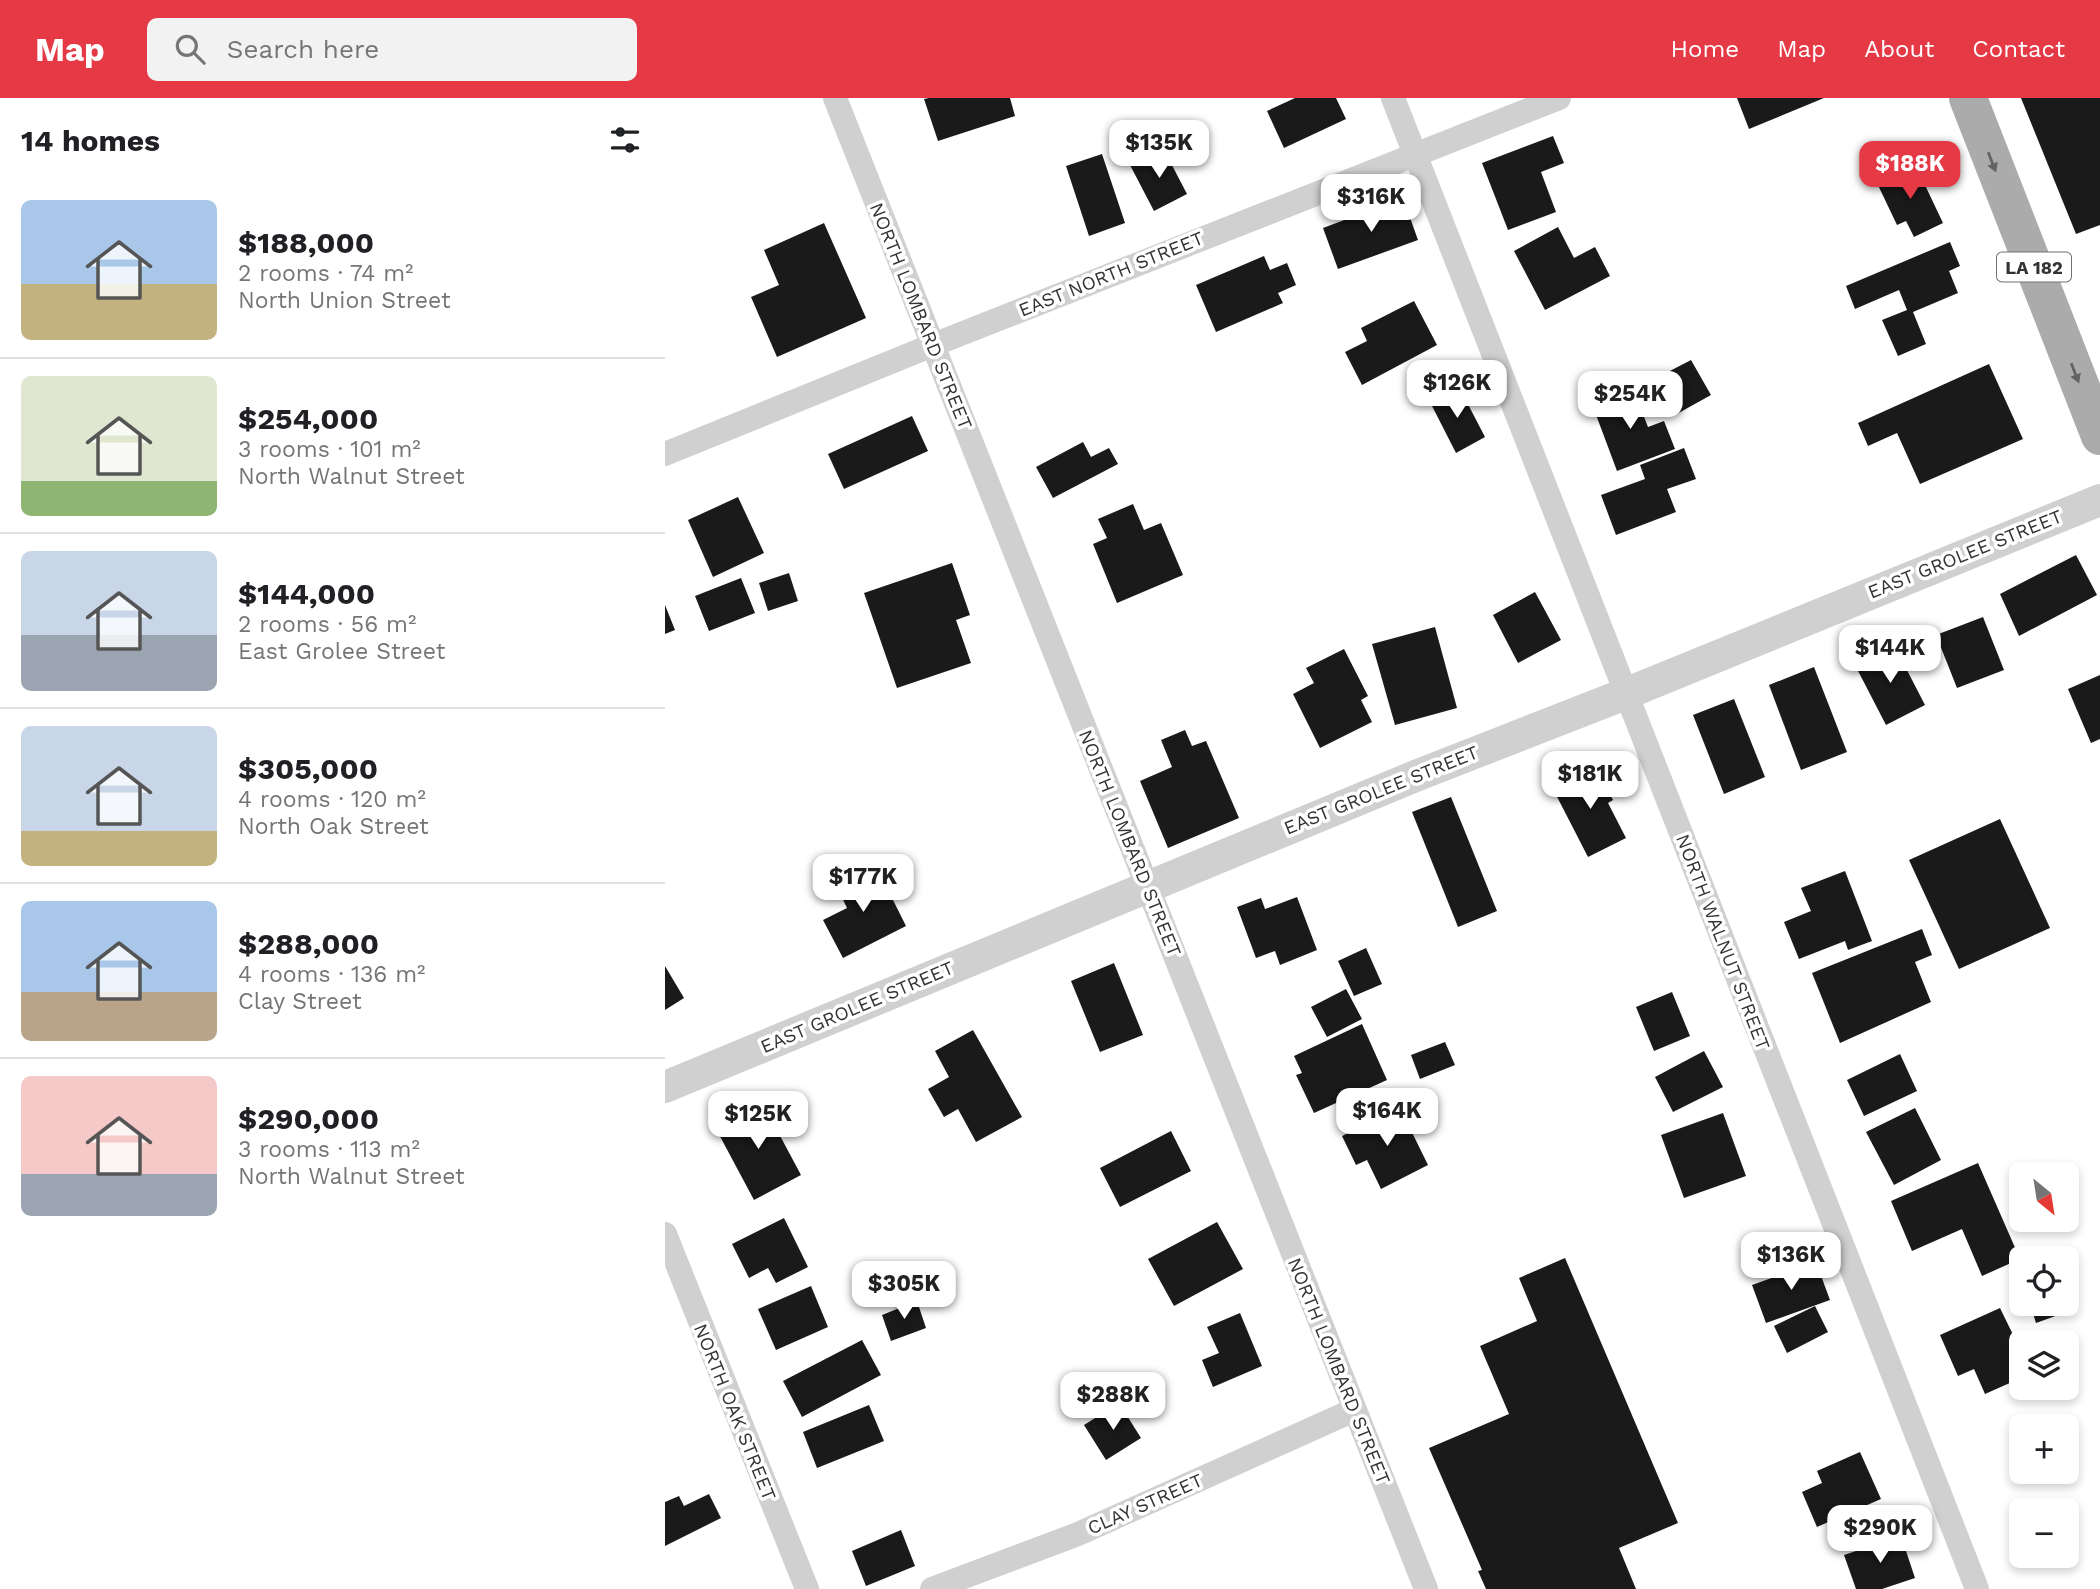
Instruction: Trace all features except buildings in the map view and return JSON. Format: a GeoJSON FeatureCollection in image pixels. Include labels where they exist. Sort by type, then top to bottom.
{"type":"FeatureCollection","features":[{"type":"Feature","properties":{"kind":"main road","name":"LA 182"},"geometry":{"type":"LineString","coordinates":[[1968,98],[2100,436]]}},
{"type":"Feature","properties":{"kind":"street","name":"NORTH LOMBARD STREET"},"geometry":{"type":"LineString","coordinates":[[835,98],[1426,1589]]}},
{"type":"Feature","properties":{"kind":"street","name":"NORTH WALNUT STREET"},"geometry":{"type":"LineString","coordinates":[[1393,98],[1977,1589]]}},
{"type":"Feature","properties":{"kind":"street","name":"EAST NORTH STREET"},"geometry":{"type":"LineString","coordinates":[[665,454],[933,345],[1559,98]]}},
{"type":"Feature","properties":{"kind":"street","name":"EAST GROLEE STREET"},"geometry":{"type":"LineString","coordinates":[[665,1087],[1418,775],[1625,694],[2100,500]]}},
{"type":"Feature","properties":{"kind":"street","name":"NORTH OAK STREET"},"geometry":{"type":"LineString","coordinates":[[665,1234],[807,1589]]}},
{"type":"Feature","properties":{"kind":"street","name":"CLAY STREET"},"geometry":{"type":"LineString","coordinates":[[933,1589],[1078,1534],[1355,1410]]}}]}
